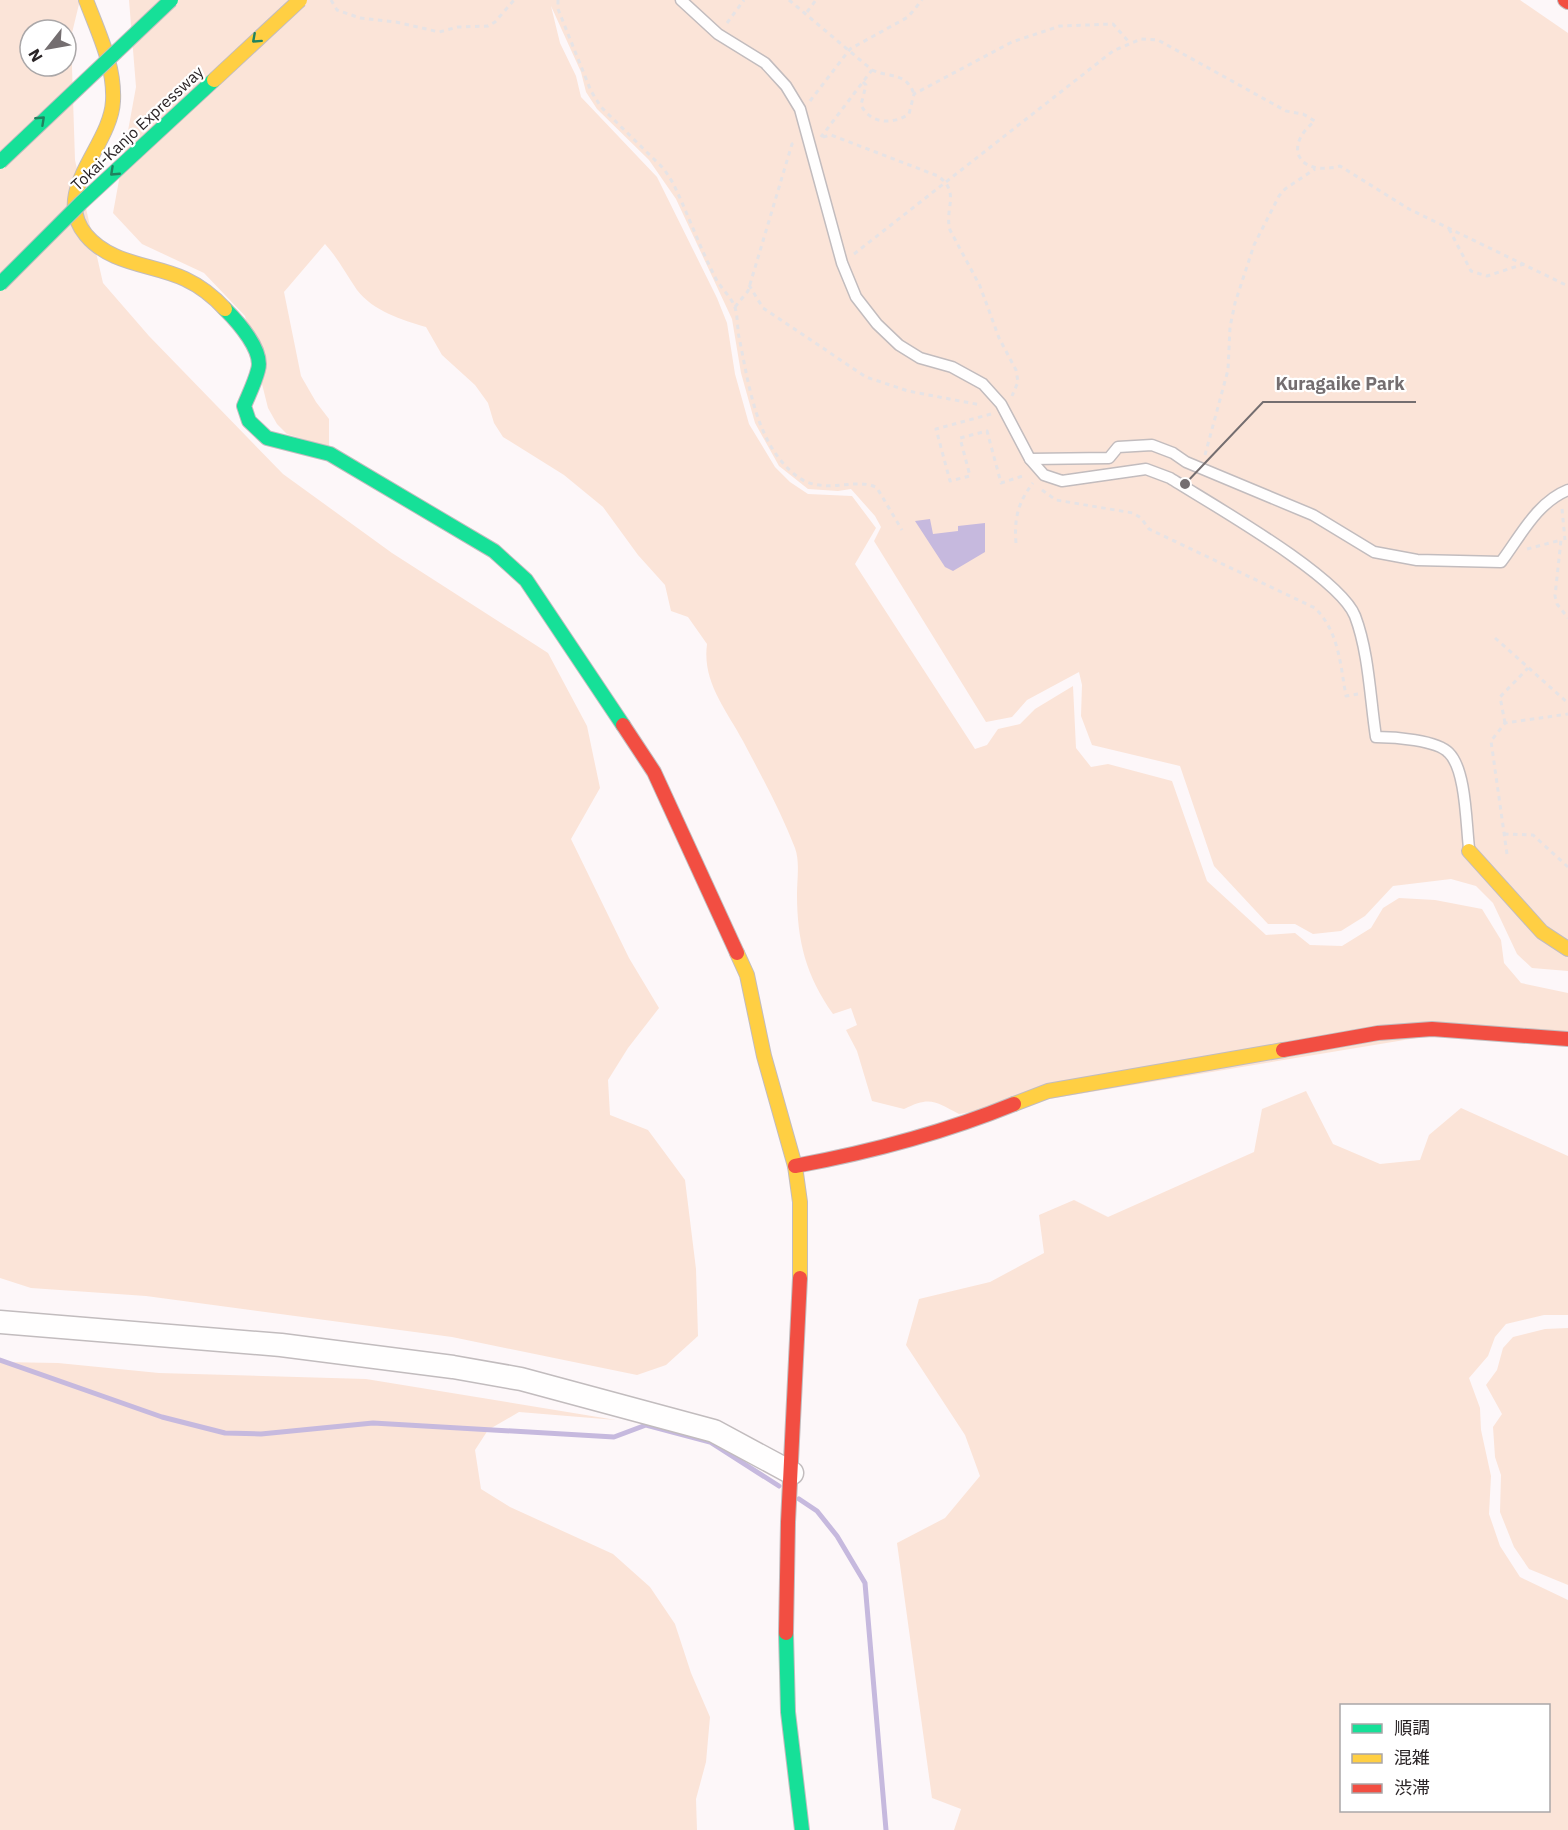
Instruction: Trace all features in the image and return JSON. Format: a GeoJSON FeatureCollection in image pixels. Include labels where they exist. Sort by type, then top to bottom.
{"type":"FeatureCollection","features":[{"type":"Feature","properties":{"kind":"main road"},"geometry":{"type":"LineString","coordinates":[[86,0],[111,69],[114,96],[107,135],[76,188],[74,203],[77,220],[99,246],[134,264],[183,278],[199,286],[238,323],[259,362],[259,369],[244,406],[250,426],[257,434],[270,441],[314,447],[330,454],[494,551],[526,580],[608,701],[659,783],[747,975],[764,1056],[795,1166],[800,1202],[800,1298],[791,1477],[787,1671],[788,1712],[802,1830]]}},
{"type":"Feature","properties":{"kind":"main road"},"geometry":{"type":"LineString","coordinates":[[0,162],[171,0]]}},
{"type":"Feature","properties":{"kind":"main road","name":"Tokai-Kanjo Expressway"},"geometry":{"type":"LineString","coordinates":[[0,284],[81,203],[300,0]]}},
{"type":"Feature","properties":{"kind":"main road"},"geometry":{"type":"LineString","coordinates":[[1469,851],[1542,932],[1568,949]]}},
{"type":"Feature","properties":{"kind":"main road"},"geometry":{"type":"LineString","coordinates":[[795,1166],[859,1154],[927,1136],[970,1122],[1048,1091],[1378,1032],[1432,1029],[1568,1039]]}},
{"type":"Feature","properties":{"kind":"street"},"geometry":{"type":"LineString","coordinates":[[0,1322],[281,1345],[453,1367],[521,1379],[714,1431],[791,1477]]}},
{"type":"Feature","properties":{"kind":"lane"},"geometry":{"type":"LineString","coordinates":[[681,0],[718,34],[765,63],[786,86],[801,109],[842,263],[856,297],[877,324],[899,345],[920,357],[952,367],[983,384],[1001,405],[1030,459],[1042,473],[1062,481],[1146,469],[1170,478],[1316,572],[1340,593],[1354,615],[1376,737],[1396,738],[1432,745],[1448,751],[1458,766],[1469,851]]}},
{"type":"Feature","properties":{"kind":"lane"},"geometry":{"type":"LineString","coordinates":[[1030,459],[1109,458],[1118,447],[1152,445],[1313,515],[1374,552],[1417,560],[1501,562],[1534,516],[1552,498],[1568,490]]}},
{"type":"Feature","properties":{"kind":"path"},"geometry":{"type":"LineString","coordinates":[[331,0],[337,10],[360,18],[396,22],[439,32],[458,27],[488,26],[495,22],[514,0]]}},
{"type":"Feature","properties":{"kind":"path"},"geometry":{"type":"LineString","coordinates":[[558,0],[558,9],[591,91],[601,107],[664,169],[717,279],[735,307],[736,324],[755,409],[761,428],[784,464],[809,484],[836,487],[871,484],[878,488],[902,530]]}},
{"type":"Feature","properties":{"kind":"path"},"geometry":{"type":"LineString","coordinates":[[718,34],[744,0]]}},
{"type":"Feature","properties":{"kind":"path"},"geometry":{"type":"LineString","coordinates":[[789,0],[807,12],[872,70],[899,76],[909,83],[914,94],[912,110],[903,119],[875,120],[868,117],[861,105],[866,85],[863,82]]}},
{"type":"Feature","properties":{"kind":"path"},"geometry":{"type":"LineString","coordinates":[[807,12],[816,0]]}},
{"type":"Feature","properties":{"kind":"path"},"geometry":{"type":"LineString","coordinates":[[801,109],[807,106],[850,50],[908,17],[922,0]]}},
{"type":"Feature","properties":{"kind":"path"},"geometry":{"type":"LineString","coordinates":[[914,94],[1012,42],[1060,26],[1113,24],[1129,42]]}},
{"type":"Feature","properties":{"kind":"path"},"geometry":{"type":"LineString","coordinates":[[842,263],[1113,51],[1129,42],[1141,39],[1158,40],[1286,111],[1311,117],[1315,121],[1300,136],[1298,151],[1304,165],[1315,169],[1340,166],[1409,209],[1568,286]]}},
{"type":"Feature","properties":{"kind":"path"},"geometry":{"type":"LineString","coordinates":[[812,149],[872,70]]}},
{"type":"Feature","properties":{"kind":"path"},"geometry":{"type":"LineString","coordinates":[[735,307],[749,285],[792,144],[808,133]]}},
{"type":"Feature","properties":{"kind":"path"},"geometry":{"type":"LineString","coordinates":[[821,138],[831,135],[938,176],[946,182],[951,197],[948,222],[950,230],[980,286],[999,338],[1016,370],[1018,382],[1010,399],[1001,405],[936,429],[950,481],[970,476],[960,438],[987,431],[1001,483],[1042,473]]}},
{"type":"Feature","properties":{"kind":"path"},"geometry":{"type":"LineString","coordinates":[[1201,468],[1228,370],[1230,327],[1235,303],[1254,245],[1271,209],[1285,189],[1315,169]]}},
{"type":"Feature","properties":{"kind":"path"},"geometry":{"type":"LineString","coordinates":[[1448,228],[1471,271],[1488,276],[1524,264]]}},
{"type":"Feature","properties":{"kind":"path"},"geometry":{"type":"LineString","coordinates":[[749,285],[763,308],[866,378],[908,391],[983,406],[1001,405]]}},
{"type":"Feature","properties":{"kind":"path"},"geometry":{"type":"LineString","coordinates":[[1016,543],[1015,524],[1020,502],[1042,473]]}},
{"type":"Feature","properties":{"kind":"path"},"geometry":{"type":"LineString","coordinates":[[1042,473],[1040,486],[1056,500],[1133,513],[1141,518],[1149,529],[1315,608],[1327,619],[1335,633],[1346,696],[1369,693]]}},
{"type":"Feature","properties":{"kind":"path"},"geometry":{"type":"LineString","coordinates":[[1562,507],[1566,529],[1555,596],[1557,604],[1568,618]]}},
{"type":"Feature","properties":{"kind":"path"},"geometry":{"type":"LineString","coordinates":[[1510,550],[1522,551],[1565,540]]}},
{"type":"Feature","properties":{"kind":"path"},"geometry":{"type":"LineString","coordinates":[[1495,638],[1568,703]]}},
{"type":"Feature","properties":{"kind":"path"},"geometry":{"type":"LineString","coordinates":[[1505,723],[1500,697],[1528,668]]}},
{"type":"Feature","properties":{"kind":"path"},"geometry":{"type":"LineString","coordinates":[[1507,858],[1491,741],[1505,723],[1568,714]]}},
{"type":"Feature","properties":{"kind":"path"},"geometry":{"type":"LineString","coordinates":[[1504,834],[1533,835],[1568,867]]}},
{"type":"Feature","properties":{"kind":"shaded area"},"geometry":{"type":"Polygon","coordinates":[[[0,0],[80,0],[76,18],[18,18],[18,78],[72,78],[75,160],[103,283],[149,336],[283,474],[392,553],[548,653],[587,726],[600,788],[571,839],[629,958],[659,1008],[628,1048],[608,1080],[610,1115],[648,1130],[685,1180],[696,1269],[698,1336],[666,1365],[637,1375],[452,1337],[146,1296],[31,1288],[0,1278],[0,0]]]}},
{"type":"Feature","properties":{"kind":"shaded area"},"geometry":{"type":"Polygon","coordinates":[[[129,0],[1520,0],[1568,33],[1568,971],[1532,968],[1517,954],[1493,903],[1476,886],[1451,879],[1393,886],[1365,916],[1341,931],[1313,934],[1295,924],[1268,924],[1214,866],[1180,766],[1092,745],[1081,716],[1082,685],[1079,672],[1027,700],[1012,717],[986,722],[874,541],[881,527],[875,516],[851,489],[838,491],[808,489],[779,466],[755,423],[741,373],[732,319],[676,199],[649,160],[597,109],[586,92],[581,72],[551,6],[560,43],[576,76],[581,97],[657,177],[717,298],[727,323],[735,374],[749,424],[775,467],[790,482],[808,494],[852,496],[876,528],[855,564],[975,749],[987,745],[998,729],[1020,724],[1035,709],[1073,686],[1076,748],[1091,767],[1108,764],[1172,781],[1207,881],[1266,935],[1295,933],[1310,945],[1342,946],[1371,928],[1383,908],[1399,898],[1435,900],[1482,909],[1501,940],[1504,963],[1521,983],[1568,993],[1568,1033],[1489,1026],[959,1114],[938,1103],[926,1101],[904,1109],[872,1101],[857,1051],[846,1030],[857,1025],[851,1008],[833,1014],[810,972],[801,943],[797,911],[797,853],[764,780],[717,695],[708,671],[707,644],[688,617],[671,611],[665,585],[638,555],[603,507],[564,475],[503,437],[494,423],[488,403],[475,385],[442,355],[426,327],[398,318],[371,304],[357,290],[325,244],[284,292],[301,376],[329,419],[329,447],[287,434],[277,424],[268,408],[245,316],[204,273],[142,244],[113,213],[136,87],[129,0]]]}},
{"type":"Feature","properties":{"kind":"shaded area"},"geometry":{"type":"Polygon","coordinates":[[[930,519],[933,534],[958,531],[958,526],[985,523],[985,552],[953,571],[945,567],[915,521],[930,519]]]}},
{"type":"Feature","properties":{"kind":"shaded area"},"geometry":{"type":"Polygon","coordinates":[[[1306,1091],[1333,1144],[1380,1164],[1420,1160],[1429,1135],[1461,1108],[1568,1156],[1568,1315],[1544,1315],[1506,1324],[1495,1337],[1488,1356],[1469,1378],[1480,1408],[1481,1430],[1491,1476],[1489,1514],[1500,1546],[1520,1577],[1568,1600],[1568,1830],[954,1830],[961,1809],[932,1798],[897,1543],[945,1518],[980,1476],[965,1435],[906,1345],[919,1299],[990,1282],[1044,1253],[1039,1215],[1074,1200],[1108,1217],[1254,1152],[1262,1109],[1306,1091]]]}},
{"type":"Feature","properties":{"kind":"shaded area"},"geometry":{"type":"Polygon","coordinates":[[[1568,1328],[1568,1585],[1529,1569],[1514,1547],[1500,1512],[1501,1475],[1495,1457],[1493,1427],[1502,1414],[1486,1385],[1497,1370],[1503,1348],[1513,1337],[1545,1329],[1568,1328]]]}},
{"type":"Feature","properties":{"kind":"shaded area"},"geometry":{"type":"Polygon","coordinates":[[[0,1362],[58,1363],[159,1373],[366,1379],[616,1420],[519,1412],[488,1430],[475,1450],[481,1489],[510,1507],[613,1554],[650,1587],[675,1624],[691,1673],[710,1717],[706,1762],[696,1799],[697,1830],[0,1830],[0,1362]]]}},
{"type":"Feature","properties":{"kind":"waterway"},"geometry":{"type":"LineString","coordinates":[[0,1360],[162,1417],[225,1433],[261,1434],[373,1423],[614,1437],[646,1425],[710,1442],[779,1486]]}},
{"type":"Feature","properties":{"kind":"waterway"},"geometry":{"type":"LineString","coordinates":[[799,1499],[817,1511],[837,1536],[865,1583],[886,1830]]}},
{"type":"Feature","properties":{"kind":"traffic: fast"},"geometry":{"type":"LineString","coordinates":[[0,162],[171,0]]}},
{"type":"Feature","properties":{"kind":"traffic: fast"},"geometry":{"type":"LineString","coordinates":[[0,284],[81,203],[214,80]]}},
{"type":"Feature","properties":{"kind":"traffic: fast"},"geometry":{"type":"LineString","coordinates":[[225,309],[249,337],[259,362],[254,384],[244,406],[249,421],[267,438],[330,454],[494,551],[526,580],[623,725]]}},
{"type":"Feature","properties":{"kind":"traffic: fast"},"geometry":{"type":"LineString","coordinates":[[786,1633],[788,1712],[802,1830]]}},
{"type":"Feature","properties":{"kind":"traffic: slow"},"geometry":{"type":"LineString","coordinates":[[86,0],[108,62],[113,101],[110,118],[78,186],[75,202],[77,219],[86,235],[96,245],[133,263],[185,279],[207,292],[225,309]]}},
{"type":"Feature","properties":{"kind":"traffic: slow"},"geometry":{"type":"LineString","coordinates":[[214,80],[300,0]]}},
{"type":"Feature","properties":{"kind":"traffic: slow"},"geometry":{"type":"LineString","coordinates":[[1469,851],[1542,932],[1568,949]]}},
{"type":"Feature","properties":{"kind":"traffic: slow"},"geometry":{"type":"LineString","coordinates":[[737,953],[747,975],[764,1056],[795,1166],[800,1202],[800,1278]]}},
{"type":"Feature","properties":{"kind":"traffic: slow"},"geometry":{"type":"LineString","coordinates":[[1014,1104],[1048,1091],[1283,1050]]}},
{"type":"Feature","properties":{"kind":"traffic: jam"},"geometry":{"type":"LineString","coordinates":[[623,725],[654,772],[737,953]]}},
{"type":"Feature","properties":{"kind":"traffic: jam"},"geometry":{"type":"LineString","coordinates":[[1283,1050],[1378,1033],[1432,1029],[1568,1039]]}},
{"type":"Feature","properties":{"kind":"traffic: jam"},"geometry":{"type":"LineString","coordinates":[[795,1166],[906,1141],[1014,1104]]}},
{"type":"Feature","properties":{"kind":"traffic: jam"},"geometry":{"type":"LineString","coordinates":[[786,1633],[788,1522],[800,1278]]}},
{"type":"Feature","properties":{"kind":"place","name":"Kuragaike Park"},"geometry":{"type":"Point","coordinates":[1185,484]}}]}
